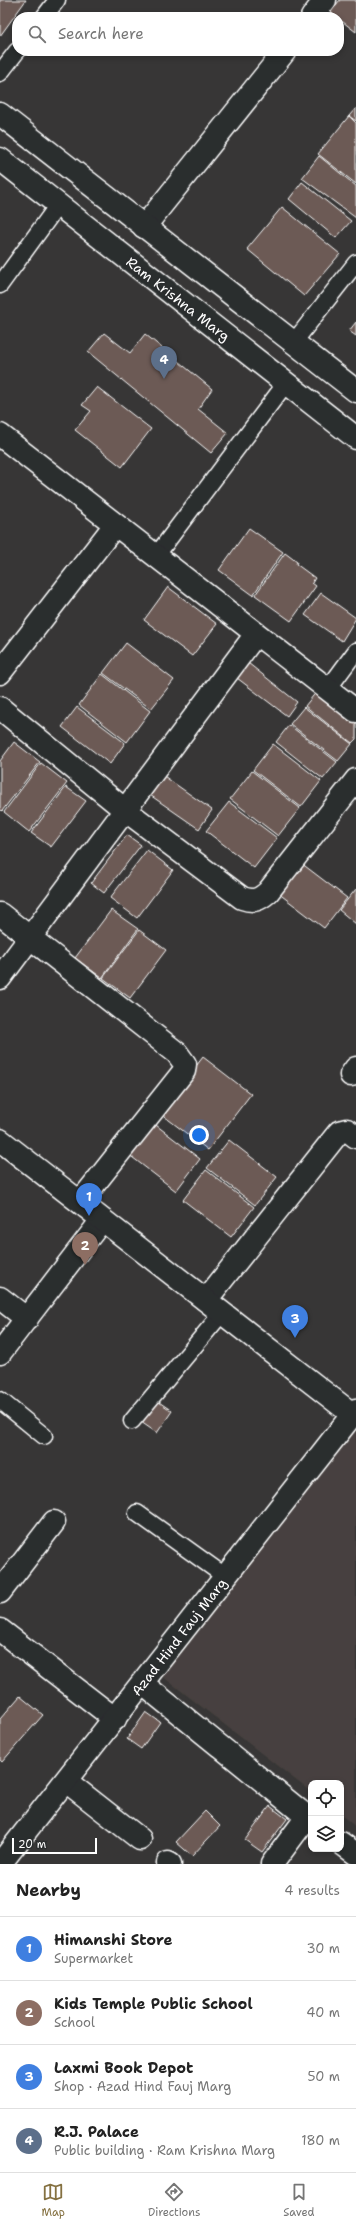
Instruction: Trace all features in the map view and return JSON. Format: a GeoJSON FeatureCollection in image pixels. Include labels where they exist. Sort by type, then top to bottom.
{"type":"FeatureCollection","features":[{"type":"Feature","properties":{"kind":"street"},"geometry":{"type":"LineString","coordinates":[[316,12],[325,0]]}},
{"type":"Feature","properties":{"kind":"street"},"geometry":{"type":"LineString","coordinates":[[144,227],[281,56]]}},
{"type":"Feature","properties":{"kind":"street"},"geometry":{"type":"LineString","coordinates":[[0,114],[294,342],[356,392]]}},
{"type":"Feature","properties":{"kind":"street","name":"Ram Krishna Marg"},"geometry":{"type":"LineString","coordinates":[[0,159],[356,438]]}},
{"type":"Feature","properties":{"kind":"street"},"geometry":{"type":"LineString","coordinates":[[0,435],[356,711]]}},
{"type":"Feature","properties":{"kind":"street"},"geometry":{"type":"LineString","coordinates":[[0,673],[116,525]]}},
{"type":"Feature","properties":{"kind":"street"},"geometry":{"type":"LineString","coordinates":[[0,978],[256,634]]}},
{"type":"Feature","properties":{"kind":"street"},"geometry":{"type":"LineString","coordinates":[[0,708],[125,810],[242,898],[256,901],[268,892],[356,780]]}},
{"type":"Feature","properties":{"kind":"street"},"geometry":{"type":"LineString","coordinates":[[0,914],[177,1053],[185,1064],[184,1071],[80,1202]]}},
{"type":"Feature","properties":{"kind":"street"},"geometry":{"type":"LineString","coordinates":[[214,1306],[334,1137],[339,1132],[347,1130],[356,1137]]}},
{"type":"Feature","properties":{"kind":"street"},"geometry":{"type":"LineString","coordinates":[[0,1140],[102,1220],[354,1412]]}},
{"type":"Feature","properties":{"kind":"street"},"geometry":{"type":"LineString","coordinates":[[0,1353],[102,1220]]}},
{"type":"Feature","properties":{"kind":"street"},"geometry":{"type":"LineString","coordinates":[[0,1298],[27,1319]]}},
{"type":"Feature","properties":{"kind":"street","name":"Azad Hind Fauj Marg"},"geometry":{"type":"LineString","coordinates":[[0,1864],[143,1684],[354,1412]]}},
{"type":"Feature","properties":{"kind":"street"},"geometry":{"type":"LineString","coordinates":[[0,1592],[54,1522]]}},
{"type":"Feature","properties":{"kind":"street"},"geometry":{"type":"LineString","coordinates":[[0,1630],[115,1719]]}},
{"type":"Feature","properties":{"kind":"street"},"geometry":{"type":"LineString","coordinates":[[143,1684],[308,1818]]}},
{"type":"Feature","properties":{"kind":"street"},"geometry":{"type":"LineString","coordinates":[[66,1781],[140,1839]]}},
{"type":"Feature","properties":{"kind":"street"},"geometry":{"type":"LineString","coordinates":[[272,1864],[308,1820]]}},
{"type":"Feature","properties":{"kind":"street"},"geometry":{"type":"LineString","coordinates":[[344,1845],[356,1854]]}},
{"type":"Feature","properties":{"kind":"lane"},"geometry":{"type":"LineString","coordinates":[[48,12],[57,0]]}},
{"type":"Feature","properties":{"kind":"lane"},"geometry":{"type":"LineString","coordinates":[[0,73],[13,56]]}},
{"type":"Feature","properties":{"kind":"lane"},"geometry":{"type":"LineString","coordinates":[[0,286],[58,205]]}},
{"type":"Feature","properties":{"kind":"lane"},"geometry":{"type":"LineString","coordinates":[[294,342],[356,263]]}},
{"type":"Feature","properties":{"kind":"lane"},"geometry":{"type":"LineString","coordinates":[[156,556],[286,383]]}},
{"type":"Feature","properties":{"kind":"lane"},"geometry":{"type":"LineString","coordinates":[[328,689],[356,650]]}},
{"type":"Feature","properties":{"kind":"lane"},"geometry":{"type":"LineString","coordinates":[[132,1421],[214,1306]]}},
{"type":"Feature","properties":{"kind":"lane"},"geometry":{"type":"LineString","coordinates":[[0,1400],[44,1436]]}},
{"type":"Feature","properties":{"kind":"lane"},"geometry":{"type":"LineString","coordinates":[[137,1513],[226,1577]]}},
{"type":"Feature","properties":{"kind":"shaded area"},"geometry":{"type":"Polygon","coordinates":[[[356,1428],[356,1827],[344,1817],[344,1780],[308,1780],[308,1790],[162,1676],[356,1428]]]}},
{"type":"Feature","properties":{"kind":"building"},"geometry":{"type":"Polygon","coordinates":[[[0,0],[26,0],[17,12],[12,12],[12,19],[0,36],[0,0]]]}},
{"type":"Feature","properties":{"kind":"building"},"geometry":{"type":"Polygon","coordinates":[[[340,0],[356,0],[356,32],[344,23],[344,12],[330,12],[340,0]]]}},
{"type":"Feature","properties":{"kind":"building"},"geometry":{"type":"Polygon","coordinates":[[[356,108],[356,121],[349,116],[356,108]]]}},
{"type":"Feature","properties":{"kind":"building"},"geometry":{"type":"Polygon","coordinates":[[[349,116],[356,123],[356,184],[318,154],[349,116]]]}},
{"type":"Feature","properties":{"kind":"building"},"geometry":{"type":"Polygon","coordinates":[[[319,156],[356,186],[356,218],[302,178],[319,156]]]}},
{"type":"Feature","properties":{"kind":"building"},"geometry":{"type":"Polygon","coordinates":[[[302,182],[351,221],[336,238],[289,199],[302,182]]]}},
{"type":"Feature","properties":{"kind":"building"},"geometry":{"type":"Polygon","coordinates":[[[282,207],[340,254],[304,296],[247,249],[282,207]]]}},
{"type":"Feature","properties":{"kind":"building"},"geometry":{"type":"Polygon","coordinates":[[[356,322],[356,336],[349,331],[356,322]]]}},
{"type":"Feature","properties":{"kind":"building"},"geometry":{"type":"Polygon","coordinates":[[[104,333],[130,353],[145,334],[212,389],[198,409],[228,433],[211,453],[88,352],[104,333]]]}},
{"type":"Feature","properties":{"kind":"building"},"geometry":{"type":"Polygon","coordinates":[[[97,387],[151,429],[122,467],[75,430],[91,411],[82,405],[97,387]]]}},
{"type":"Feature","properties":{"kind":"building"},"geometry":{"type":"Polygon","coordinates":[[[249,528],[283,552],[253,595],[219,570],[249,528]]]}},
{"type":"Feature","properties":{"kind":"building"},"geometry":{"type":"Polygon","coordinates":[[[285,553],[297,562],[296,564],[315,578],[312,583],[316,586],[291,621],[255,595],[285,553]]]}},
{"type":"Feature","properties":{"kind":"building"},"geometry":{"type":"Polygon","coordinates":[[[168,587],[217,624],[192,656],[144,620],[168,587]]]}},
{"type":"Feature","properties":{"kind":"building"},"geometry":{"type":"Polygon","coordinates":[[[321,593],[356,618],[342,641],[305,615],[321,593]]]}},
{"type":"Feature","properties":{"kind":"building"},"geometry":{"type":"Polygon","coordinates":[[[126,643],[174,680],[151,709],[103,673],[126,643]]]}},
{"type":"Feature","properties":{"kind":"building"},"geometry":{"type":"Polygon","coordinates":[[[248,663],[297,702],[287,716],[237,678],[248,663]]]}},
{"type":"Feature","properties":{"kind":"building"},"geometry":{"type":"Polygon","coordinates":[[[102,674],[150,711],[127,742],[79,705],[102,674]]]}},
{"type":"Feature","properties":{"kind":"building"},"geometry":{"type":"Polygon","coordinates":[[[317,691],[356,721],[356,739],[352,743],[305,706],[317,691]]]}},
{"type":"Feature","properties":{"kind":"building"},"geometry":{"type":"Polygon","coordinates":[[[77,707],[125,743],[110,764],[62,727],[77,707]]]}},
{"type":"Feature","properties":{"kind":"building"},"geometry":{"type":"Polygon","coordinates":[[[304,707],[352,744],[338,761],[290,724],[304,707]]]}},
{"type":"Feature","properties":{"kind":"building"},"geometry":{"type":"Polygon","coordinates":[[[289,725],[337,762],[323,779],[276,742],[289,725]]]}},
{"type":"Feature","properties":{"kind":"building"},"geometry":{"type":"Polygon","coordinates":[[[14,742],[40,762],[2,811],[0,809],[0,761],[14,742]]]}},
{"type":"Feature","properties":{"kind":"building"},"geometry":{"type":"Polygon","coordinates":[[[273,744],[321,781],[301,807],[253,770],[273,744]]]}},
{"type":"Feature","properties":{"kind":"building"},"geometry":{"type":"Polygon","coordinates":[[[41,763],[67,783],[29,832],[4,812],[41,763]]]}},
{"type":"Feature","properties":{"kind":"building"},"geometry":{"type":"Polygon","coordinates":[[[252,771],[300,808],[278,836],[230,799],[252,771]]]}},
{"type":"Feature","properties":{"kind":"building"},"geometry":{"type":"Polygon","coordinates":[[[161,774],[212,810],[199,829],[147,793],[161,774]]]}},
{"type":"Feature","properties":{"kind":"building"},"geometry":{"type":"Polygon","coordinates":[[[66,787],[86,801],[51,847],[31,833],[66,787]]]}},
{"type":"Feature","properties":{"kind":"building"},"geometry":{"type":"Polygon","coordinates":[[[229,802],[277,838],[254,868],[206,831],[229,802]]]}},
{"type":"Feature","properties":{"kind":"building"},"geometry":{"type":"Polygon","coordinates":[[[127,835],[141,845],[104,893],[91,883],[127,835]]]}},
{"type":"Feature","properties":{"kind":"building"},"geometry":{"type":"Polygon","coordinates":[[[147,850],[173,870],[137,918],[110,898],[147,850]]]}},
{"type":"Feature","properties":{"kind":"building"},"geometry":{"type":"Polygon","coordinates":[[[301,863],[347,898],[324,928],[278,893],[301,863]]]}},
{"type":"Feature","properties":{"kind":"building"},"geometry":{"type":"Polygon","coordinates":[[[356,889],[356,924],[339,910],[356,889]]]}},
{"type":"Feature","properties":{"kind":"building"},"geometry":{"type":"Polygon","coordinates":[[[111,910],[138,929],[102,978],[75,958],[111,910]]]}},
{"type":"Feature","properties":{"kind":"building"},"geometry":{"type":"Polygon","coordinates":[[[139,930],[166,950],[130,998],[103,978],[139,930]]]}},
{"type":"Feature","properties":{"kind":"building"},"geometry":{"type":"Polygon","coordinates":[[[203,1057],[251,1094],[208,1150],[160,1113],[203,1057]]]}},
{"type":"Feature","properties":{"kind":"building"},"geometry":{"type":"Polygon","coordinates":[[[152,1122],[200,1159],[176,1191],[128,1154],[152,1122]]]}},
{"type":"Feature","properties":{"kind":"building"},"geometry":{"type":"Polygon","coordinates":[[[229,1140],[277,1177],[255,1205],[207,1168],[229,1140]]]}},
{"type":"Feature","properties":{"kind":"building"},"geometry":{"type":"Polygon","coordinates":[[[206,1170],[254,1207],[231,1237],[183,1200],[206,1170]]]}},
{"type":"Feature","properties":{"kind":"building"},"geometry":{"type":"Polygon","coordinates":[[[156,1400],[172,1411],[157,1433],[141,1422],[156,1400]]]}},
{"type":"Feature","properties":{"kind":"building"},"geometry":{"type":"Polygon","coordinates":[[[20,1696],[43,1715],[2,1762],[0,1760],[0,1719],[20,1696]]]}},
{"type":"Feature","properties":{"kind":"building"},"geometry":{"type":"Polygon","coordinates":[[[146,1712],[160,1722],[141,1749],[127,1739],[146,1712]]]}},
{"type":"Feature","properties":{"kind":"building"},"geometry":{"type":"Polygon","coordinates":[[[270,1806],[287,1819],[262,1852],[245,1840],[270,1806]]]}},
{"type":"Feature","properties":{"kind":"building"},"geometry":{"type":"Polygon","coordinates":[[[205,1811],[220,1826],[192,1856],[176,1842],[205,1811]]]}},
{"type":"Feature","properties":{"kind":"place","name":"R.J. Palace"},"geometry":{"type":"Point","coordinates":[164,379]}},
{"type":"Feature","properties":{"kind":"place","name":"Himanshi Store"},"geometry":{"type":"Point","coordinates":[89,1216]}},
{"type":"Feature","properties":{"kind":"place","name":"Kids Temple Public School"},"geometry":{"type":"Point","coordinates":[85,1265]}},
{"type":"Feature","properties":{"kind":"place","name":"Laxmi Book Depot"},"geometry":{"type":"Point","coordinates":[295,1338]}}]}
